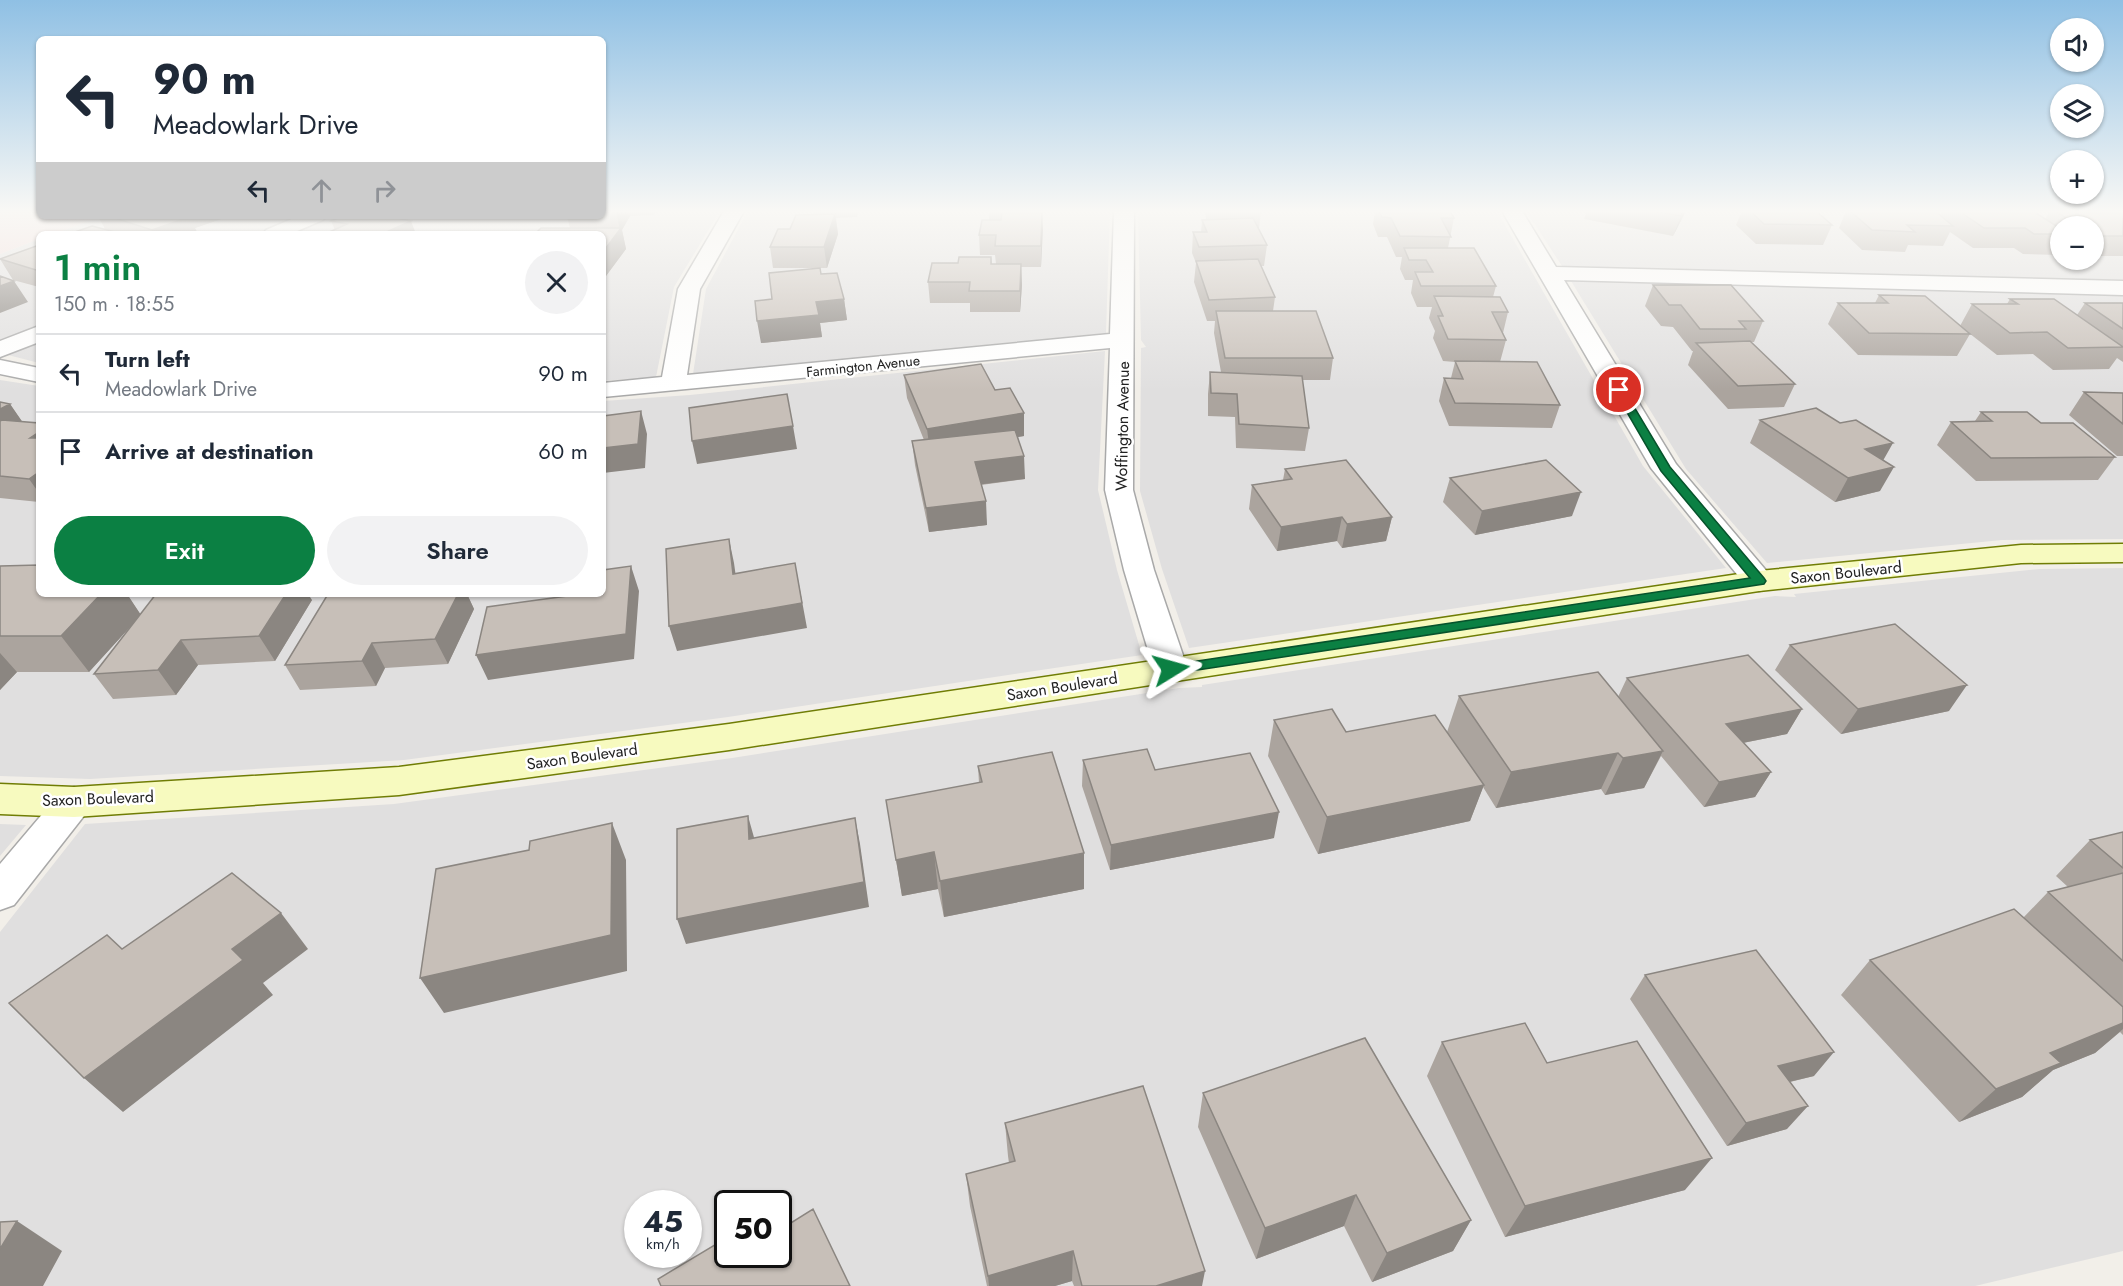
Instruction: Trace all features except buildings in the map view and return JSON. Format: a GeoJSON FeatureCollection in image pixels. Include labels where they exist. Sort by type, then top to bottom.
{"type":"FeatureCollection","features":[{"type":"Feature","properties":{"kind":"main road","name":"Saxon Boulevard"},"geometry":{"type":"LineString","coordinates":[[0,800],[74,802],[399,781],[729,737],[1760,581],[2021,554],[2123,553]]}},
{"type":"Feature","properties":{"kind":"street"},"geometry":{"type":"LineString","coordinates":[[673,385],[689,288],[699,271]]}},
{"type":"Feature","properties":{"kind":"street","name":"Woffington Avenue"},"geometry":{"type":"LineString","coordinates":[[1124,271],[1119,490],[1139,570],[1171,669]]}},
{"type":"Feature","properties":{"kind":"street"},"geometry":{"type":"LineString","coordinates":[[1550,273],[2123,288]]}},
{"type":"Feature","properties":{"kind":"street"},"geometry":{"type":"LineString","coordinates":[[1550,273],[1665,468],[1760,581]]}},
{"type":"Feature","properties":{"kind":"street"},"geometry":{"type":"LineString","coordinates":[[0,350],[36,334]]}},
{"type":"Feature","properties":{"kind":"street","name":"Farmington Avenue"},"geometry":{"type":"LineString","coordinates":[[606,390],[1123,340]]}},
{"type":"Feature","properties":{"kind":"street"},"geometry":{"type":"LineString","coordinates":[[0,367],[36,374]]}},
{"type":"Feature","properties":{"kind":"street"},"geometry":{"type":"LineString","coordinates":[[0,892],[74,802]]}},
{"type":"Feature","properties":{"kind":"shaded area"},"geometry":{"type":"Polygon","coordinates":[[[0,271],[36,271],[36,326],[0,341],[0,271]]]}},
{"type":"Feature","properties":{"kind":"shaded area"},"geometry":{"type":"Polygon","coordinates":[[[606,271],[684,271],[674,287],[656,377],[606,381],[606,271]]]}},
{"type":"Feature","properties":{"kind":"shaded area"},"geometry":{"type":"Polygon","coordinates":[[[716,271],[1108,271],[1106,333],[693,374],[706,289],[716,271]]]}},
{"type":"Feature","properties":{"kind":"shaded area"},"geometry":{"type":"Polygon","coordinates":[[[1139,271],[1531,271],[1643,466],[1726,568],[1189,648],[1162,569],[1140,491],[1141,348],[1146,347],[1141,340],[1139,271]]]}},
{"type":"Feature","properties":{"kind":"shaded area"},"geometry":{"type":"Polygon","coordinates":[[[1763,271],[2123,271],[2123,280],[1763,271]]]}},
{"type":"Feature","properties":{"kind":"shaded area"},"geometry":{"type":"Polygon","coordinates":[[[1571,281],[2123,295],[2123,539],[2002,540],[1767,563],[1686,469],[1571,281]]]}},
{"type":"Feature","properties":{"kind":"shaded area"},"geometry":{"type":"Polygon","coordinates":[[[36,343],[36,362],[8,355],[36,343]]]}},
{"type":"Feature","properties":{"kind":"shaded area"},"geometry":{"type":"Polygon","coordinates":[[[1105,351],[1098,490],[1117,570],[1142,655],[728,717],[404,760],[90,779],[0,776],[0,380],[36,386],[36,597],[606,597],[606,401],[690,395],[1105,351]]]}},
{"type":"Feature","properties":{"kind":"shaded area"},"geometry":{"type":"Polygon","coordinates":[[[2123,568],[2123,1251],[1975,1286],[0,1286],[0,932],[85,824],[394,804],[732,758],[1179,688],[1202,687],[1202,685],[1775,596],[1796,597],[1794,594],[2040,569],[2123,568]]]}},
{"type":"Feature","properties":{"kind":"shaded area"},"geometry":{"type":"Polygon","coordinates":[[[0,824],[26,825],[0,856],[0,824]]]}},
{"type":"Feature","properties":{"kind":"route"},"geometry":{"type":"LineString","coordinates":[[1171,669],[1760,581],[1665,468],[1619,390]]}}]}
